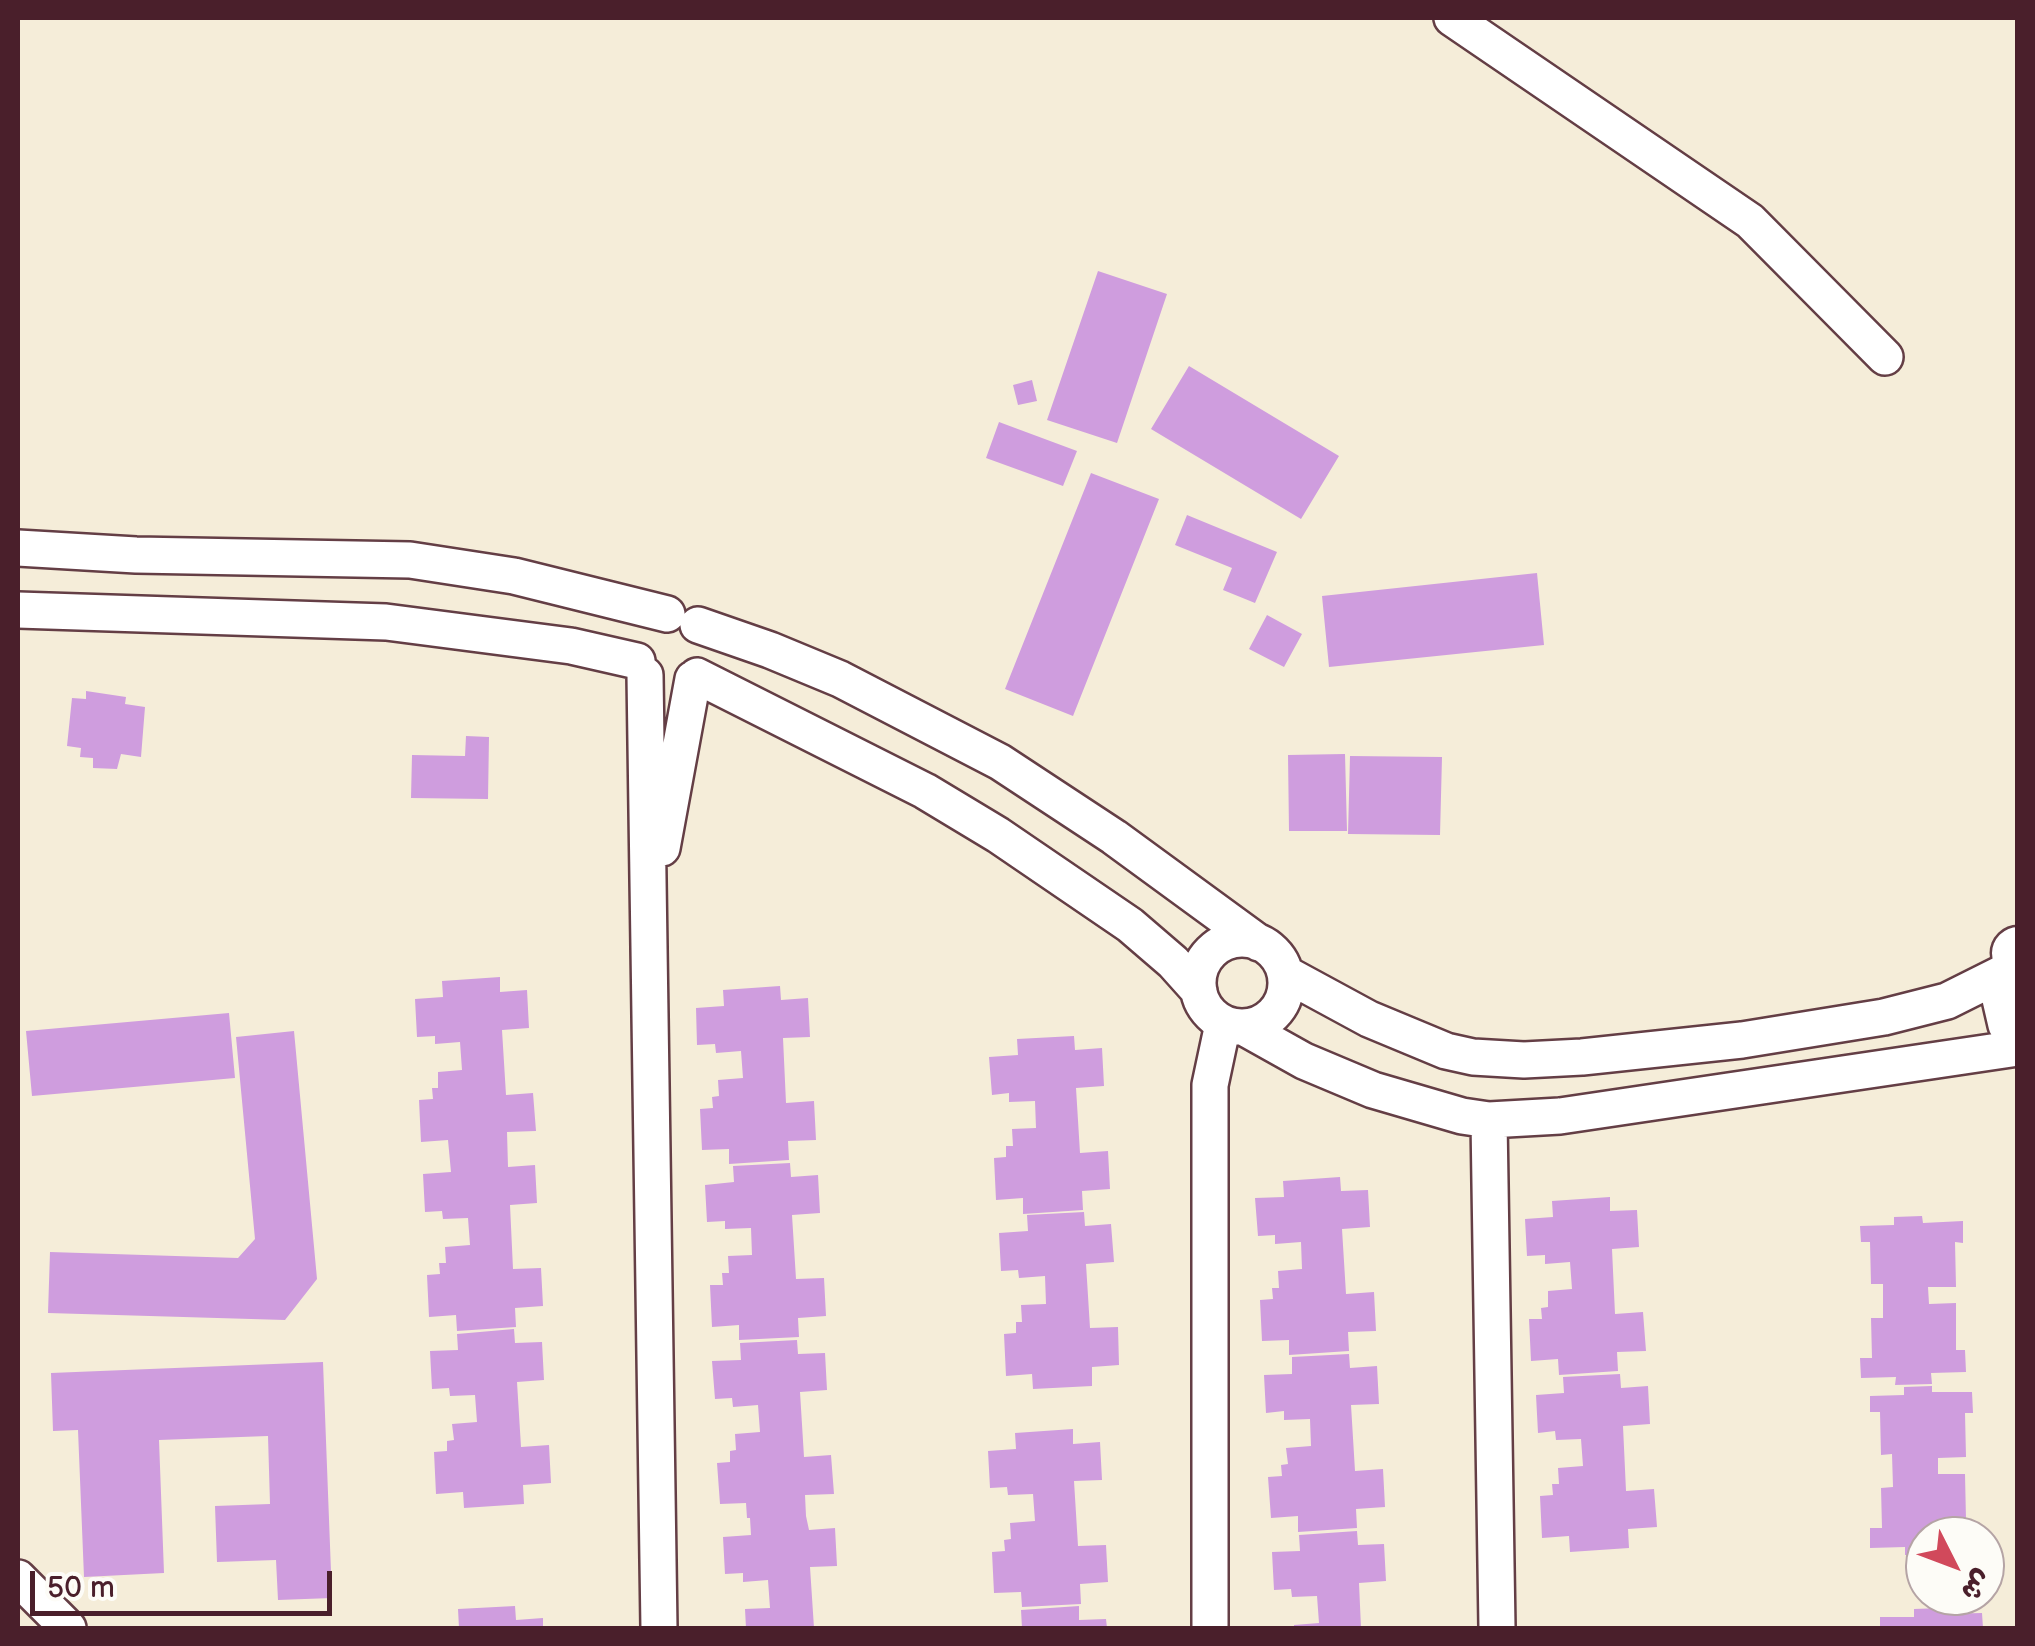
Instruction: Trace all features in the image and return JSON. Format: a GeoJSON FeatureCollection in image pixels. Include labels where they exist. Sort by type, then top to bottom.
{"type":"FeatureCollection","features":[{"type":"Feature","properties":{"kind":"street"},"geometry":{"type":"LineString","coordinates":[[1452,18],[1750,221],[1884,357]]}},
{"type":"Feature","properties":{"kind":"street"},"geometry":{"type":"LineString","coordinates":[[18,548],[136,555],[410,560],[514,576],[682,620],[770,650],[840,680],[1000,762],[1114,836],[1272,950],[1286,974],[1369,1019],[1446,1052],[1524,1060],[1582,1058],[1742,1040],[1884,1018],[1947,1001],[2014,958]]}},
{"type":"Feature","properties":{"kind":"street"},"geometry":{"type":"LineString","coordinates":[[18,610],[386,622],[571,646],[641,668],[663,685],[684,684],[695,678],[704,667],[708,645],[682,620],[657,617],[641,630],[637,640],[641,668],[651,908],[659,1628]]}},
{"type":"Feature","properties":{"kind":"street"},"geometry":{"type":"LineString","coordinates":[[651,908],[695,678]]}},
{"type":"Feature","properties":{"kind":"street"},"geometry":{"type":"LineString","coordinates":[[695,678],[925,791],[998,835],[1130,925],[1172,962],[1199,992],[1204,1005],[1234,1026],[1304,1062],[1373,1090],[1462,1116],[1489,1120],[1560,1116],[2018,1045],[2006,1025],[2000,999],[2014,958]]}},
{"type":"Feature","properties":{"kind":"street"},"geometry":{"type":"LineString","coordinates":[[1199,992],[1202,965],[1220,945],[1233,940],[1259,943]]}},
{"type":"Feature","properties":{"kind":"street"},"geometry":{"type":"LineString","coordinates":[[1234,1026],[1268,1019],[1278,1010],[1284,999],[1286,974]]}},
{"type":"Feature","properties":{"kind":"street"},"geometry":{"type":"LineString","coordinates":[[1210,1628],[1210,1084],[1234,1026]]}},
{"type":"Feature","properties":{"kind":"street"},"geometry":{"type":"LineString","coordinates":[[1489,1120],[1497,1628]]}},
{"type":"Feature","properties":{"kind":"street"},"geometry":{"type":"LineString","coordinates":[[18,1578],[68,1628]]}},
{"type":"Feature","properties":{"kind":"building"},"geometry":{"type":"Polygon","coordinates":[[[1098,271],[1167,294],[1117,443],[1047,420],[1098,271]]]}},
{"type":"Feature","properties":{"kind":"building"},"geometry":{"type":"Polygon","coordinates":[[[1189,366],[1339,456],[1301,519],[1151,429],[1189,366]]]}},
{"type":"Feature","properties":{"kind":"building"},"geometry":{"type":"Polygon","coordinates":[[[1032,380],[1037,401],[1018,405],[1013,385],[1032,380]]]}},
{"type":"Feature","properties":{"kind":"building"},"geometry":{"type":"Polygon","coordinates":[[[999,422],[1077,451],[1063,486],[986,458],[999,422]]]}},
{"type":"Feature","properties":{"kind":"building"},"geometry":{"type":"Polygon","coordinates":[[[1091,473],[1159,499],[1073,716],[1005,689],[1091,473]]]}},
{"type":"Feature","properties":{"kind":"building"},"geometry":{"type":"Polygon","coordinates":[[[1187,515],[1277,552],[1255,603],[1223,590],[1232,568],[1175,545],[1187,515]]]}},
{"type":"Feature","properties":{"kind":"building"},"geometry":{"type":"Polygon","coordinates":[[[1537,573],[1544,645],[1329,667],[1322,596],[1537,573]]]}},
{"type":"Feature","properties":{"kind":"building"},"geometry":{"type":"Polygon","coordinates":[[[1267,615],[1302,634],[1284,667],[1249,649],[1267,615]]]}},
{"type":"Feature","properties":{"kind":"building"},"geometry":{"type":"Polygon","coordinates":[[[86,691],[126,697],[125,704],[145,707],[141,757],[121,754],[117,769],[93,768],[93,758],[80,757],[81,748],[67,746],[72,698],[86,699],[86,691]]]}},
{"type":"Feature","properties":{"kind":"building"},"geometry":{"type":"Polygon","coordinates":[[[466,736],[489,737],[488,799],[411,798],[412,755],[465,756],[466,736]]]}},
{"type":"Feature","properties":{"kind":"building"},"geometry":{"type":"Polygon","coordinates":[[[1345,754],[1347,831],[1289,831],[1288,755],[1345,754]]]}},
{"type":"Feature","properties":{"kind":"building"},"geometry":{"type":"Polygon","coordinates":[[[1350,756],[1442,757],[1440,835],[1348,834],[1350,756]]]}},
{"type":"Feature","properties":{"kind":"building"},"geometry":{"type":"Polygon","coordinates":[[[500,977],[500,992],[527,990],[529,1028],[502,1030],[506,1095],[533,1093],[536,1131],[507,1132],[508,1167],[535,1165],[537,1203],[510,1205],[513,1269],[541,1268],[543,1306],[515,1308],[516,1327],[457,1331],[456,1315],[429,1317],[427,1275],[440,1274],[439,1263],[446,1263],[445,1247],[470,1245],[468,1218],[443,1219],[442,1211],[425,1212],[423,1174],[451,1172],[448,1140],[421,1142],[419,1100],[433,1099],[438,1072],[462,1070],[460,1042],[435,1044],[435,1036],[417,1037],[415,999],[443,997],[442,981],[500,977]]]}},
{"type":"Feature","properties":{"kind":"building"},"geometry":{"type":"Polygon","coordinates":[[[780,986],[781,1000],[808,998],[810,1037],[783,1038],[786,1103],[814,1101],[816,1140],[788,1141],[789,1160],[729,1164],[729,1149],[702,1150],[700,1109],[713,1108],[712,1097],[719,1096],[718,1080],[743,1078],[741,1051],[716,1053],[715,1044],[697,1045],[696,1008],[724,1006],[723,990],[780,986]]]}},
{"type":"Feature","properties":{"kind":"building"},"geometry":{"type":"Polygon","coordinates":[[[229,1013],[235,1078],[32,1096],[26,1031],[229,1013]]]}},
{"type":"Feature","properties":{"kind":"building"},"geometry":{"type":"Polygon","coordinates":[[[294,1031],[317,1279],[285,1320],[48,1313],[50,1252],[238,1258],[255,1239],[236,1037],[294,1031]]]}},
{"type":"Feature","properties":{"kind":"building"},"geometry":{"type":"Polygon","coordinates":[[[1074,1036],[1075,1050],[1102,1048],[1104,1086],[1076,1088],[1080,1153],[1108,1151],[1110,1189],[1082,1191],[1083,1210],[1023,1214],[1023,1198],[996,1200],[994,1158],[1006,1157],[1006,1146],[1013,1146],[1012,1129],[1036,1128],[1035,1101],[1009,1102],[1009,1093],[992,1095],[989,1057],[1018,1055],[1017,1039],[1074,1036]]]}},
{"type":"Feature","properties":{"kind":"building"},"geometry":{"type":"Polygon","coordinates":[[[790,1163],[791,1177],[818,1175],[820,1213],[792,1215],[796,1279],[824,1278],[826,1316],[798,1318],[799,1337],[739,1340],[739,1325],[712,1327],[710,1285],[723,1285],[722,1273],[729,1273],[728,1256],[752,1255],[751,1228],[725,1229],[725,1221],[707,1222],[705,1185],[734,1182],[733,1166],[790,1163]]]}},
{"type":"Feature","properties":{"kind":"building"},"geometry":{"type":"Polygon","coordinates":[[[1340,1177],[1341,1191],[1368,1190],[1370,1227],[1342,1229],[1346,1294],[1374,1292],[1376,1331],[1348,1332],[1349,1351],[1289,1355],[1289,1340],[1262,1341],[1260,1300],[1273,1299],[1272,1288],[1279,1288],[1278,1271],[1302,1269],[1301,1242],[1275,1244],[1275,1235],[1258,1236],[1255,1198],[1284,1197],[1283,1181],[1340,1177]]]}},
{"type":"Feature","properties":{"kind":"building"},"geometry":{"type":"Polygon","coordinates":[[[1610,1197],[1610,1211],[1637,1210],[1639,1247],[1612,1249],[1615,1314],[1643,1312],[1646,1351],[1617,1352],[1618,1371],[1559,1375],[1558,1359],[1531,1361],[1529,1319],[1542,1319],[1541,1308],[1548,1307],[1548,1291],[1572,1289],[1570,1262],[1545,1264],[1545,1255],[1527,1256],[1525,1219],[1553,1217],[1552,1201],[1610,1197]]]}},
{"type":"Feature","properties":{"kind":"building"},"geometry":{"type":"Polygon","coordinates":[[[1084,1212],[1085,1226],[1111,1224],[1114,1262],[1086,1264],[1090,1328],[1118,1327],[1119,1365],[1092,1367],[1092,1386],[1033,1389],[1032,1374],[1006,1376],[1004,1334],[1016,1333],[1016,1322],[1022,1322],[1021,1305],[1046,1304],[1045,1276],[1019,1278],[1018,1270],[1001,1271],[999,1233],[1028,1231],[1027,1215],[1084,1212]]]}},
{"type":"Feature","properties":{"kind":"building"},"geometry":{"type":"Polygon","coordinates":[[[1922,1216],[1923,1223],[1963,1221],[1963,1243],[1955,1242],[1956,1287],[1928,1287],[1929,1304],[1956,1303],[1956,1350],[1965,1350],[1966,1372],[1931,1373],[1932,1384],[1895,1385],[1896,1377],[1861,1378],[1860,1358],[1872,1358],[1871,1318],[1883,1318],[1883,1284],[1871,1284],[1870,1242],[1861,1242],[1860,1226],[1894,1225],[1894,1217],[1922,1216]]]}},
{"type":"Feature","properties":{"kind":"building"},"geometry":{"type":"Polygon","coordinates":[[[514,1329],[515,1343],[542,1342],[544,1380],[517,1382],[521,1447],[549,1445],[551,1483],[523,1485],[524,1504],[464,1508],[463,1492],[436,1494],[434,1452],[447,1451],[447,1441],[454,1440],[452,1424],[477,1422],[475,1395],[450,1396],[449,1388],[432,1389],[430,1351],[458,1350],[457,1334],[514,1329]]]}},
{"type":"Feature","properties":{"kind":"building"},"geometry":{"type":"Polygon","coordinates":[[[797,1340],[798,1354],[825,1353],[827,1390],[800,1392],[804,1457],[831,1455],[834,1494],[805,1495],[806,1516],[809,1530],[835,1528],[837,1566],[810,1567],[814,1628],[746,1628],[745,1609],[770,1608],[768,1580],[743,1582],[743,1573],[725,1574],[723,1537],[751,1535],[750,1518],[746,1503],[720,1504],[717,1463],[730,1462],[730,1451],[736,1450],[735,1434],[760,1432],[758,1405],[733,1407],[732,1398],[715,1399],[712,1361],[741,1360],[740,1343],[797,1340]]]}},
{"type":"Feature","properties":{"kind":"building"},"geometry":{"type":"Polygon","coordinates":[[[1349,1354],[1350,1368],[1377,1366],[1379,1404],[1351,1405],[1355,1471],[1383,1469],[1385,1507],[1356,1509],[1357,1528],[1298,1532],[1298,1516],[1271,1518],[1268,1477],[1282,1476],[1281,1465],[1288,1464],[1286,1448],[1311,1446],[1310,1419],[1284,1420],[1284,1411],[1266,1413],[1264,1375],[1292,1374],[1292,1357],[1349,1354]]]}},
{"type":"Feature","properties":{"kind":"building"},"geometry":{"type":"Polygon","coordinates":[[[323,1362],[332,1598],[278,1600],[276,1560],[217,1562],[215,1506],[270,1504],[268,1436],[159,1440],[164,1573],[84,1577],[78,1430],[53,1431],[51,1373],[323,1362]]]}},
{"type":"Feature","properties":{"kind":"building"},"geometry":{"type":"Polygon","coordinates":[[[1620,1374],[1621,1388],[1648,1386],[1650,1424],[1623,1426],[1626,1491],[1654,1489],[1657,1527],[1628,1529],[1629,1548],[1570,1552],[1569,1536],[1542,1538],[1540,1496],[1553,1495],[1552,1484],[1559,1484],[1558,1468],[1583,1466],[1581,1439],[1556,1440],[1555,1431],[1538,1433],[1536,1395],[1564,1393],[1563,1377],[1620,1374]]]}},
{"type":"Feature","properties":{"kind":"building"},"geometry":{"type":"Polygon","coordinates":[[[1932,1386],[1932,1392],[1972,1392],[1973,1413],[1965,1413],[1966,1457],[1938,1458],[1938,1474],[1965,1474],[1966,1516],[1905,1516],[1905,1547],[1870,1548],[1870,1528],[1882,1528],[1881,1488],[1893,1487],[1892,1454],[1881,1455],[1880,1412],[1870,1412],[1870,1396],[1904,1395],[1904,1387],[1932,1386]]]}},
{"type":"Feature","properties":{"kind":"building"},"geometry":{"type":"Polygon","coordinates":[[[1073,1429],[1073,1444],[1100,1442],[1102,1480],[1074,1481],[1078,1546],[1106,1545],[1108,1582],[1080,1584],[1081,1604],[1022,1607],[1021,1592],[994,1593],[992,1552],[1005,1551],[1004,1540],[1011,1539],[1010,1523],[1035,1521],[1033,1494],[1008,1495],[1007,1487],[990,1488],[988,1451],[1016,1449],[1015,1433],[1073,1429]]]}},
{"type":"Feature","properties":{"kind":"building"},"geometry":{"type":"Polygon","coordinates":[[[1357,1531],[1358,1545],[1384,1544],[1386,1581],[1359,1583],[1361,1628],[1294,1628],[1319,1623],[1317,1596],[1292,1597],[1291,1589],[1274,1590],[1272,1552],[1300,1551],[1299,1535],[1357,1531]]]}},
{"type":"Feature","properties":{"kind":"building"},"geometry":{"type":"Polygon","coordinates":[[[515,1606],[516,1620],[543,1618],[543,1628],[459,1628],[458,1609],[515,1606]]]}},
{"type":"Feature","properties":{"kind":"building"},"geometry":{"type":"Polygon","coordinates":[[[1079,1606],[1079,1620],[1106,1619],[1107,1628],[1022,1628],[1021,1610],[1079,1606]]]}},
{"type":"Feature","properties":{"kind":"building"},"geometry":{"type":"Polygon","coordinates":[[[1982,1616],[1983,1628],[1880,1628],[1880,1617],[1982,1616]]]}}]}
